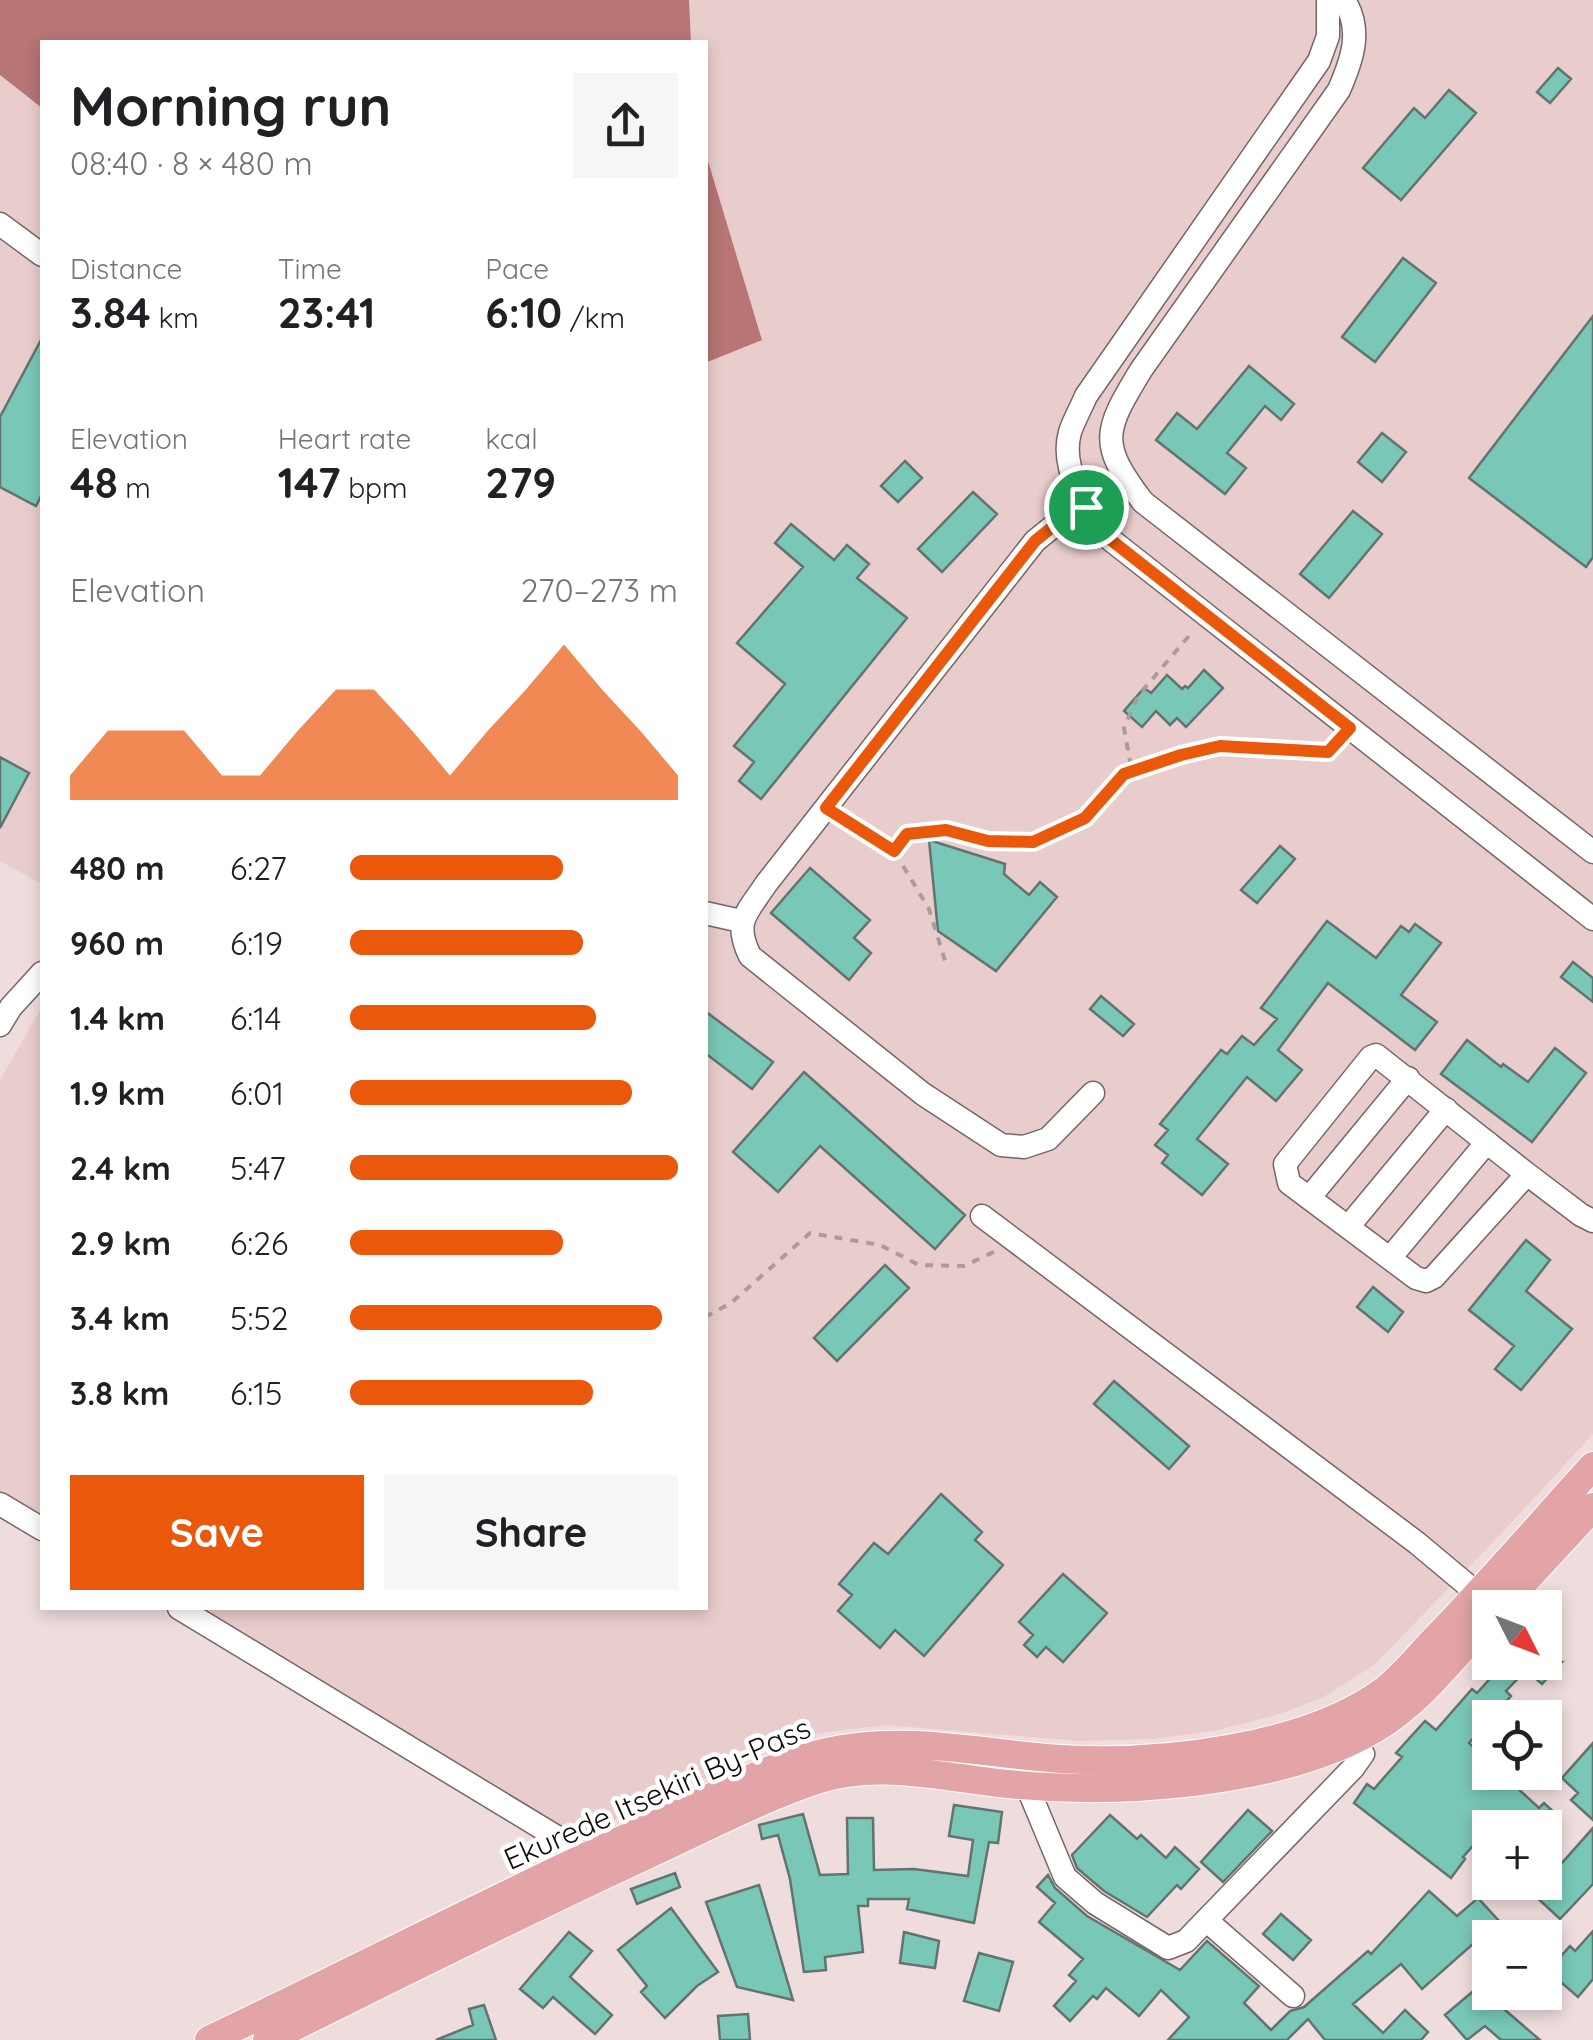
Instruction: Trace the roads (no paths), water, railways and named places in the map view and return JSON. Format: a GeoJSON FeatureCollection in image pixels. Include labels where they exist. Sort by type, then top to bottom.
{"type":"FeatureCollection","features":[{"type":"Feature","properties":{"kind":"main road","name":"Ekurede Itsekiri By-Pass"},"geometry":{"type":"LineString","coordinates":[[1502,1590],[1593,1466]]}},
{"type":"Feature","properties":{"kind":"main road","name":"Ekurede Itsekiri By-Pass"},"geometry":{"type":"LineString","coordinates":[[1507,1590],[1593,1506]]}},
{"type":"Feature","properties":{"kind":"main road","name":"Ekurede Itsekiri By-Pass"},"geometry":{"type":"LineString","coordinates":[[209,2040],[588,1856],[770,1772],[826,1752],[878,1745],[1128,1760],[1200,1752],[1300,1733],[1345,1714],[1386,1689],[1472,1621]]}},
{"type":"Feature","properties":{"kind":"main road","name":"Ekurede Itsekiri By-Pass"},"geometry":{"type":"LineString","coordinates":[[267,2040],[561,1895],[823,1778],[875,1770],[1027,1786],[1119,1787],[1240,1774],[1302,1760],[1379,1727],[1398,1711],[1472,1626]]}},
{"type":"Feature","properties":{"kind":"street"},"geometry":{"type":"LineString","coordinates":[[1328,0],[1328,36],[1319,61],[1086,396],[1069,436],[1071,471],[1086,507],[1111,540],[1593,919]]}},
{"type":"Feature","properties":{"kind":"street"},"geometry":{"type":"LineString","coordinates":[[1344,0],[1353,14],[1355,31],[1352,60],[1339,90],[1141,370],[1114,415],[1111,440],[1118,469],[1143,502],[1593,852]]}},
{"type":"Feature","properties":{"kind":"street"},"geometry":{"type":"LineString","coordinates":[[0,224],[40,254]]}},
{"type":"Feature","properties":{"kind":"street"},"geometry":{"type":"LineString","coordinates":[[1094,1093],[1048,1138],[1024,1147],[1001,1145],[924,1094],[750,956],[741,937],[741,922],[1035,541],[1061,520],[1129,484]]}},
{"type":"Feature","properties":{"kind":"street"},"geometry":{"type":"LineString","coordinates":[[708,914],[741,922]]}},
{"type":"Feature","properties":{"kind":"street"},"geometry":{"type":"LineString","coordinates":[[0,1026],[40,976]]}},
{"type":"Feature","properties":{"kind":"street"},"geometry":{"type":"LineString","coordinates":[[1527,1174],[1430,1280],[1416,1278],[1286,1178],[1287,1157],[1371,1057],[1380,1056],[1527,1174],[1593,1221]]}},
{"type":"Feature","properties":{"kind":"street"},"geometry":{"type":"LineString","coordinates":[[1309,1198],[1408,1078]]}},
{"type":"Feature","properties":{"kind":"street"},"geometry":{"type":"LineString","coordinates":[[1348,1227],[1446,1109]]}},
{"type":"Feature","properties":{"kind":"street"},"geometry":{"type":"LineString","coordinates":[[1390,1258],[1487,1142]]}},
{"type":"Feature","properties":{"kind":"street"},"geometry":{"type":"LineString","coordinates":[[982,1216],[1417,1543],[1472,1592]]}},
{"type":"Feature","properties":{"kind":"street"},"geometry":{"type":"LineString","coordinates":[[0,1504],[40,1528]]}},
{"type":"Feature","properties":{"kind":"street"},"geometry":{"type":"LineString","coordinates":[[181,1610],[588,1856]]}},
{"type":"Feature","properties":{"kind":"street"},"geometry":{"type":"LineString","coordinates":[[1027,1786],[1066,1877],[1096,1903],[1168,1948],[1186,1941],[1353,1768],[1363,1754],[1354,1740]]}},
{"type":"Feature","properties":{"kind":"street"},"geometry":{"type":"LineString","coordinates":[[1206,1920],[1293,1996]]}}]}
